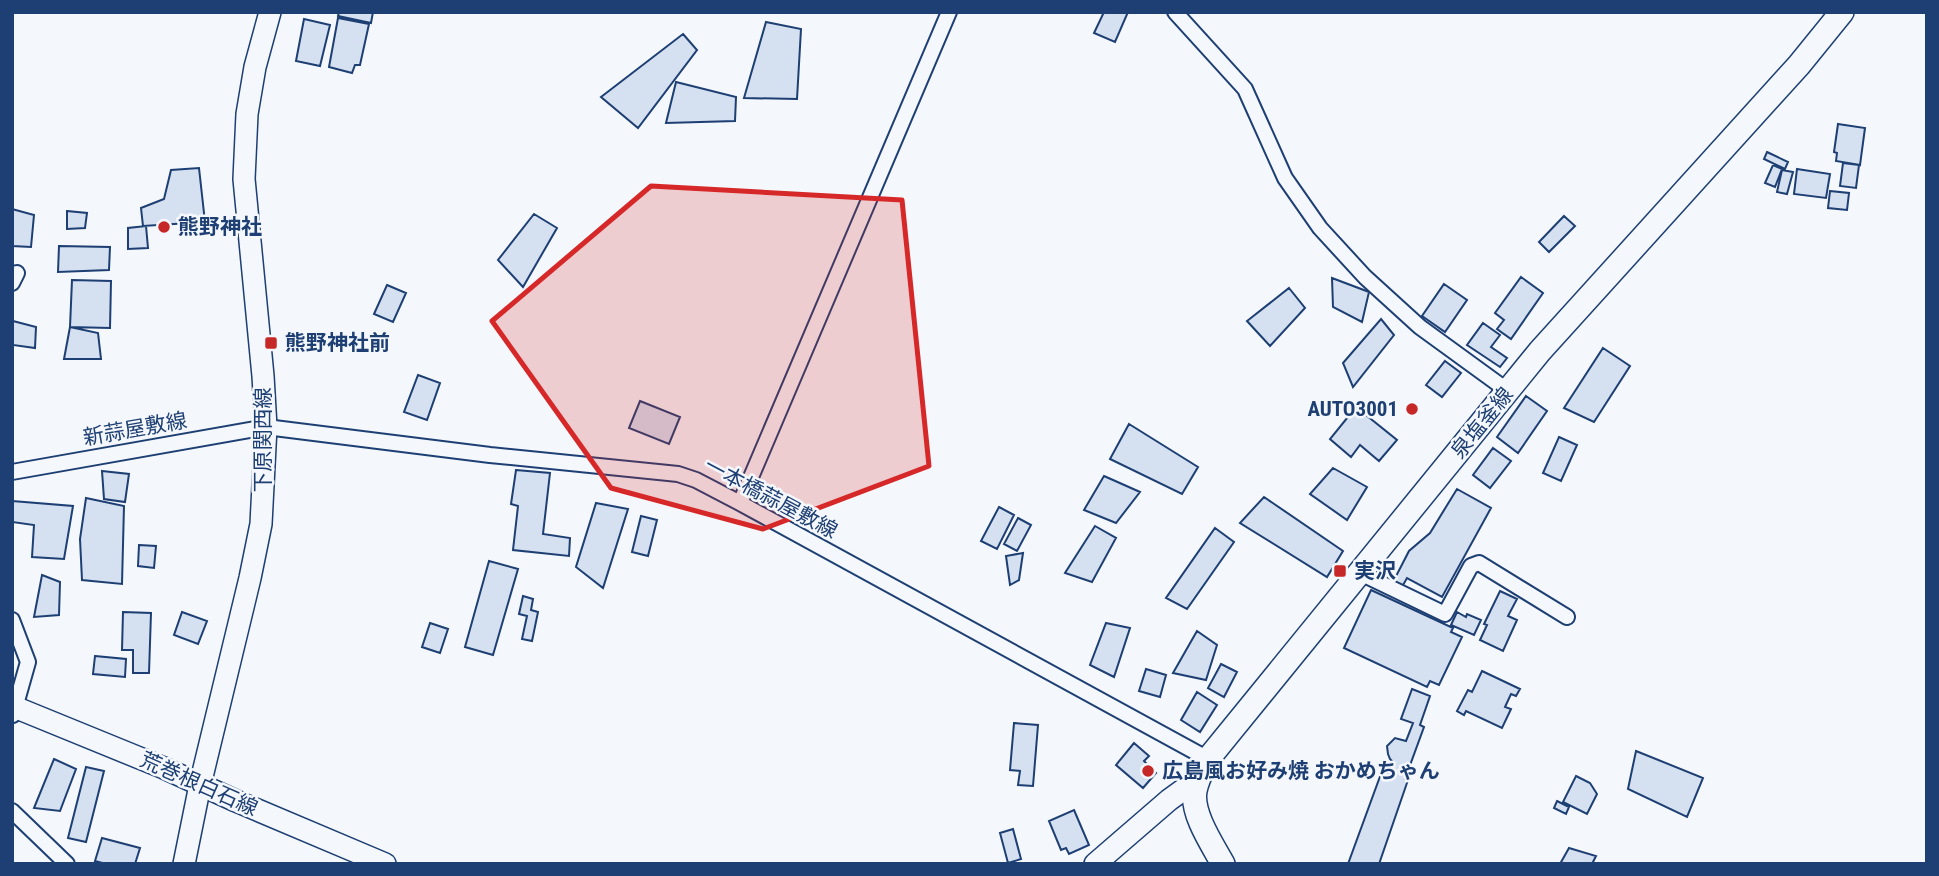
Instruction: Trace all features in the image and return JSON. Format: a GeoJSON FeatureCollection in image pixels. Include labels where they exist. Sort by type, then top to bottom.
{"type":"FeatureCollection","features":[{"type":"Feature","properties":{"kind":"main road","name":"泉塩釜線"},"geometry":{"type":"LineString","coordinates":[[1203,769],[1540,351],[1799,65],[1842,12]]}},
{"type":"Feature","properties":{"kind":"main road"},"geometry":{"type":"LineString","coordinates":[[1203,769],[1194,801],[1223,864]]}},
{"type":"Feature","properties":{"kind":"street","name":"下原関西線"},"geometry":{"type":"LineString","coordinates":[[184,864],[261,524],[266,427],[244,179],[247,114],[255,67],[270,12]]}},
{"type":"Feature","properties":{"kind":"street"},"geometry":{"type":"LineString","coordinates":[[740,503],[949,12]]}},
{"type":"Feature","properties":{"kind":"street"},"geometry":{"type":"LineString","coordinates":[[1175,12],[1245,89],[1285,178],[1320,228],[1366,277],[1420,327],[1507,391]]}},
{"type":"Feature","properties":{"kind":"street","name":"新蒜屋敷線"},"geometry":{"type":"LineString","coordinates":[[12,472],[266,427]]}},
{"type":"Feature","properties":{"kind":"street","name":"一本橋蒜屋敷線"},"geometry":{"type":"LineString","coordinates":[[266,427],[490,455],[678,474],[696,480],[1203,769]]}},
{"type":"Feature","properties":{"kind":"street"},"geometry":{"type":"LineString","coordinates":[[1360,573],[1445,614],[1471,566],[1479,564],[1567,617]]}},
{"type":"Feature","properties":{"kind":"street"},"geometry":{"type":"LineString","coordinates":[[12,620],[28,662],[14,710]]}},
{"type":"Feature","properties":{"kind":"street","name":"荒巻根白石線"},"geometry":{"type":"LineString","coordinates":[[14,710],[163,768],[385,864]]}},
{"type":"Feature","properties":{"kind":"street"},"geometry":{"type":"LineString","coordinates":[[1095,864],[1203,769]]}},
{"type":"Feature","properties":{"kind":"street"},"geometry":{"type":"LineString","coordinates":[[12,811],[67,864]]}},
{"type":"Feature","properties":{"kind":"highlighted area"},"geometry":{"type":"Polygon","coordinates":[[[651,186],[902,200],[929,466],[763,529],[611,488],[492,321],[651,186]]]}},
{"type":"Feature","properties":{"kind":"building"},"geometry":{"type":"Polygon","coordinates":[[[339,12],[373,12],[371,23],[338,16],[339,12]]]}},
{"type":"Feature","properties":{"kind":"building"},"geometry":{"type":"Polygon","coordinates":[[[1104,12],[1128,12],[1115,42],[1094,33],[1104,12]]]}},
{"type":"Feature","properties":{"kind":"building"},"geometry":{"type":"Polygon","coordinates":[[[338,18],[369,24],[360,65],[355,65],[352,73],[329,67],[338,18]]]}},
{"type":"Feature","properties":{"kind":"building"},"geometry":{"type":"Polygon","coordinates":[[[304,19],[330,25],[320,66],[296,61],[304,19]]]}},
{"type":"Feature","properties":{"kind":"building"},"geometry":{"type":"Polygon","coordinates":[[[766,22],[801,29],[797,99],[744,98],[766,22]]]}},
{"type":"Feature","properties":{"kind":"building"},"geometry":{"type":"Polygon","coordinates":[[[683,34],[697,50],[638,128],[601,97],[683,34]]]}},
{"type":"Feature","properties":{"kind":"building"},"geometry":{"type":"Polygon","coordinates":[[[676,82],[736,97],[735,121],[666,123],[676,82]]]}},
{"type":"Feature","properties":{"kind":"building"},"geometry":{"type":"Polygon","coordinates":[[[1838,124],[1865,128],[1860,165],[1836,161],[1837,153],[1834,152],[1838,124]]]}},
{"type":"Feature","properties":{"kind":"building"},"geometry":{"type":"Polygon","coordinates":[[[1767,152],[1788,162],[1785,169],[1764,159],[1767,152]]]}},
{"type":"Feature","properties":{"kind":"building"},"geometry":{"type":"Polygon","coordinates":[[[1843,163],[1859,165],[1856,188],[1840,186],[1843,163]]]}},
{"type":"Feature","properties":{"kind":"building"},"geometry":{"type":"Polygon","coordinates":[[[1773,165],[1782,169],[1775,187],[1765,183],[1773,165]]]}},
{"type":"Feature","properties":{"kind":"building"},"geometry":{"type":"Polygon","coordinates":[[[199,168],[205,222],[143,226],[141,208],[164,199],[171,170],[199,168]]]}},
{"type":"Feature","properties":{"kind":"building"},"geometry":{"type":"Polygon","coordinates":[[[1797,169],[1830,174],[1826,198],[1794,194],[1797,169]]]}},
{"type":"Feature","properties":{"kind":"building"},"geometry":{"type":"Polygon","coordinates":[[[1782,170],[1793,172],[1787,194],[1777,192],[1782,170]]]}},
{"type":"Feature","properties":{"kind":"building"},"geometry":{"type":"Polygon","coordinates":[[[1830,191],[1849,193],[1847,210],[1828,208],[1830,191]]]}},
{"type":"Feature","properties":{"kind":"building"},"geometry":{"type":"Polygon","coordinates":[[[12,209],[34,215],[31,247],[12,246],[12,209]]]}},
{"type":"Feature","properties":{"kind":"building"},"geometry":{"type":"Polygon","coordinates":[[[67,211],[87,213],[85,228],[67,229],[67,211]]]}},
{"type":"Feature","properties":{"kind":"building"},"geometry":{"type":"Polygon","coordinates":[[[534,214],[557,228],[523,287],[498,260],[534,214]]]}},
{"type":"Feature","properties":{"kind":"building"},"geometry":{"type":"Polygon","coordinates":[[[1564,216],[1575,226],[1549,252],[1539,242],[1564,216]]]}},
{"type":"Feature","properties":{"kind":"building"},"geometry":{"type":"Polygon","coordinates":[[[146,226],[148,248],[128,249],[128,228],[146,226]]]}},
{"type":"Feature","properties":{"kind":"building"},"geometry":{"type":"Polygon","coordinates":[[[59,246],[110,247],[109,270],[58,272],[59,246]]]}},
{"type":"Feature","properties":{"kind":"building"},"geometry":{"type":"Polygon","coordinates":[[[1521,277],[1543,293],[1511,339],[1497,329],[1504,320],[1495,313],[1521,277]]]}},
{"type":"Feature","properties":{"kind":"building"},"geometry":{"type":"Polygon","coordinates":[[[1332,278],[1369,292],[1362,322],[1333,307],[1332,278]]]}},
{"type":"Feature","properties":{"kind":"building"},"geometry":{"type":"Polygon","coordinates":[[[72,280],[111,281],[110,328],[70,327],[72,280]]]}},
{"type":"Feature","properties":{"kind":"building"},"geometry":{"type":"Polygon","coordinates":[[[1444,284],[1467,300],[1445,332],[1422,316],[1444,284]]]}},
{"type":"Feature","properties":{"kind":"building"},"geometry":{"type":"Polygon","coordinates":[[[387,285],[406,293],[393,322],[374,314],[387,285]]]}},
{"type":"Feature","properties":{"kind":"building"},"geometry":{"type":"Polygon","coordinates":[[[1289,288],[1305,308],[1270,346],[1247,321],[1289,288]]]}},
{"type":"Feature","properties":{"kind":"building"},"geometry":{"type":"Polygon","coordinates":[[[1381,319],[1394,335],[1353,387],[1343,363],[1381,319]]]}},
{"type":"Feature","properties":{"kind":"building"},"geometry":{"type":"Polygon","coordinates":[[[13,321],[36,327],[35,348],[13,345],[13,321]]]}},
{"type":"Feature","properties":{"kind":"building"},"geometry":{"type":"Polygon","coordinates":[[[1483,323],[1500,335],[1491,347],[1507,358],[1500,367],[1467,345],[1483,323]]]}},
{"type":"Feature","properties":{"kind":"building"},"geometry":{"type":"Polygon","coordinates":[[[70,327],[98,333],[101,359],[64,359],[70,327]]]}},
{"type":"Feature","properties":{"kind":"building"},"geometry":{"type":"Polygon","coordinates":[[[1603,348],[1630,366],[1594,422],[1564,408],[1603,348]]]}},
{"type":"Feature","properties":{"kind":"building"},"geometry":{"type":"Polygon","coordinates":[[[1445,361],[1461,373],[1442,397],[1426,385],[1445,361]]]}},
{"type":"Feature","properties":{"kind":"building"},"geometry":{"type":"Polygon","coordinates":[[[418,375],[440,383],[427,420],[404,412],[418,375]]]}},
{"type":"Feature","properties":{"kind":"building"},"geometry":{"type":"Polygon","coordinates":[[[1526,396],[1547,411],[1518,453],[1497,437],[1526,396]]]}},
{"type":"Feature","properties":{"kind":"building"},"geometry":{"type":"Polygon","coordinates":[[[640,401],[680,417],[669,444],[629,428],[640,401]]]}},
{"type":"Feature","properties":{"kind":"building"},"geometry":{"type":"Polygon","coordinates":[[[1356,407],[1397,440],[1379,461],[1360,445],[1351,457],[1330,439],[1356,407]]]}},
{"type":"Feature","properties":{"kind":"building"},"geometry":{"type":"Polygon","coordinates":[[[1129,424],[1198,467],[1182,494],[1110,459],[1129,424]]]}},
{"type":"Feature","properties":{"kind":"building"},"geometry":{"type":"Polygon","coordinates":[[[1559,437],[1577,445],[1561,481],[1543,473],[1559,437]]]}},
{"type":"Feature","properties":{"kind":"building"},"geometry":{"type":"Polygon","coordinates":[[[1493,448],[1511,461],[1490,488],[1473,475],[1493,448]]]}},
{"type":"Feature","properties":{"kind":"building"},"geometry":{"type":"Polygon","coordinates":[[[1333,468],[1367,487],[1347,520],[1310,494],[1333,468]]]}},
{"type":"Feature","properties":{"kind":"building"},"geometry":{"type":"Polygon","coordinates":[[[516,470],[550,473],[543,534],[570,538],[569,556],[513,550],[518,506],[511,504],[516,470]]]}},
{"type":"Feature","properties":{"kind":"building"},"geometry":{"type":"Polygon","coordinates":[[[102,471],[129,474],[125,502],[104,499],[102,471]]]}},
{"type":"Feature","properties":{"kind":"building"},"geometry":{"type":"Polygon","coordinates":[[[1104,476],[1140,492],[1116,523],[1084,510],[1104,476]]]}},
{"type":"Feature","properties":{"kind":"building"},"geometry":{"type":"Polygon","coordinates":[[[1457,489],[1491,508],[1442,597],[1407,578],[1402,587],[1393,582],[1409,551],[1430,533],[1457,489]]]}},
{"type":"Feature","properties":{"kind":"building"},"geometry":{"type":"Polygon","coordinates":[[[1264,497],[1343,551],[1327,577],[1240,523],[1264,497]]]}},
{"type":"Feature","properties":{"kind":"building"},"geometry":{"type":"Polygon","coordinates":[[[86,498],[124,506],[122,584],[82,580],[80,539],[86,498]]]}},
{"type":"Feature","properties":{"kind":"building"},"geometry":{"type":"Polygon","coordinates":[[[12,501],[73,506],[64,559],[32,557],[34,525],[12,522],[12,501]]]}},
{"type":"Feature","properties":{"kind":"building"},"geometry":{"type":"Polygon","coordinates":[[[596,503],[628,509],[603,588],[576,567],[596,503]]]}},
{"type":"Feature","properties":{"kind":"building"},"geometry":{"type":"Polygon","coordinates":[[[999,507],[1014,515],[997,549],[981,541],[999,507]]]}},
{"type":"Feature","properties":{"kind":"building"},"geometry":{"type":"Polygon","coordinates":[[[641,516],[657,520],[648,556],[632,552],[641,516]]]}},
{"type":"Feature","properties":{"kind":"building"},"geometry":{"type":"Polygon","coordinates":[[[1018,518],[1031,525],[1017,551],[1004,544],[1018,518]]]}},
{"type":"Feature","properties":{"kind":"building"},"geometry":{"type":"Polygon","coordinates":[[[1095,526],[1116,538],[1092,582],[1065,573],[1095,526]]]}},
{"type":"Feature","properties":{"kind":"building"},"geometry":{"type":"Polygon","coordinates":[[[1215,528],[1234,542],[1187,609],[1166,598],[1215,528]]]}},
{"type":"Feature","properties":{"kind":"building"},"geometry":{"type":"Polygon","coordinates":[[[139,545],[156,546],[154,568],[138,566],[139,545]]]}},
{"type":"Feature","properties":{"kind":"building"},"geometry":{"type":"Polygon","coordinates":[[[1023,553],[1019,580],[1010,585],[1006,556],[1023,553]]]}},
{"type":"Feature","properties":{"kind":"building"},"geometry":{"type":"Polygon","coordinates":[[[489,561],[518,569],[493,655],[465,647],[489,561]]]}},
{"type":"Feature","properties":{"kind":"building"},"geometry":{"type":"Polygon","coordinates":[[[42,575],[60,582],[59,615],[34,617],[42,575]]]}},
{"type":"Feature","properties":{"kind":"building"},"geometry":{"type":"Polygon","coordinates":[[[1371,590],[1453,628],[1451,632],[1462,637],[1439,685],[1430,681],[1427,687],[1344,648],[1371,590]]]}},
{"type":"Feature","properties":{"kind":"building"},"geometry":{"type":"Polygon","coordinates":[[[1500,591],[1517,599],[1508,616],[1517,620],[1503,651],[1480,640],[1487,625],[1484,624],[1500,591]]]}},
{"type":"Feature","properties":{"kind":"building"},"geometry":{"type":"Polygon","coordinates":[[[523,596],[533,599],[531,610],[538,612],[532,641],[522,639],[527,616],[519,614],[523,596]]]}},
{"type":"Feature","properties":{"kind":"building"},"geometry":{"type":"Polygon","coordinates":[[[123,612],[151,613],[149,673],[133,673],[133,650],[122,650],[123,612]]]}},
{"type":"Feature","properties":{"kind":"building"},"geometry":{"type":"Polygon","coordinates":[[[182,612],[207,621],[198,644],[174,635],[182,612]]]}},
{"type":"Feature","properties":{"kind":"building"},"geometry":{"type":"Polygon","coordinates":[[[1457,612],[1481,620],[1474,635],[1451,625],[1457,612]]]}},
{"type":"Feature","properties":{"kind":"building"},"geometry":{"type":"Polygon","coordinates":[[[430,623],[448,629],[440,653],[422,647],[430,623]]]}},
{"type":"Feature","properties":{"kind":"building"},"geometry":{"type":"Polygon","coordinates":[[[1106,623],[1130,628],[1114,677],[1090,665],[1106,623]]]}},
{"type":"Feature","properties":{"kind":"building"},"geometry":{"type":"Polygon","coordinates":[[[1197,631],[1217,645],[1206,680],[1173,673],[1197,631]]]}},
{"type":"Feature","properties":{"kind":"building"},"geometry":{"type":"Polygon","coordinates":[[[95,656],[126,659],[125,677],[93,674],[95,656]]]}},
{"type":"Feature","properties":{"kind":"building"},"geometry":{"type":"Polygon","coordinates":[[[1221,664],[1237,672],[1224,697],[1208,688],[1221,664]]]}},
{"type":"Feature","properties":{"kind":"building"},"geometry":{"type":"Polygon","coordinates":[[[1146,669],[1166,675],[1160,697],[1139,691],[1146,669]]]}},
{"type":"Feature","properties":{"kind":"building"},"geometry":{"type":"Polygon","coordinates":[[[1482,671],[1520,689],[1516,696],[1511,694],[1505,707],[1511,709],[1502,728],[1466,711],[1464,715],[1457,711],[1468,690],[1472,692],[1482,671]]]}},
{"type":"Feature","properties":{"kind":"building"},"geometry":{"type":"Polygon","coordinates":[[[1412,689],[1430,696],[1420,725],[1424,727],[1405,779],[1408,780],[1379,864],[1348,864],[1382,771],[1390,774],[1394,763],[1390,759],[1387,746],[1395,738],[1406,741],[1413,723],[1401,719],[1412,689]]]}},
{"type":"Feature","properties":{"kind":"building"},"geometry":{"type":"Polygon","coordinates":[[[1197,692],[1217,705],[1200,732],[1181,720],[1197,692]]]}},
{"type":"Feature","properties":{"kind":"building"},"geometry":{"type":"Polygon","coordinates":[[[1014,723],[1038,725],[1033,786],[1018,785],[1020,771],[1010,770],[1014,723]]]}},
{"type":"Feature","properties":{"kind":"building"},"geometry":{"type":"Polygon","coordinates":[[[1134,743],[1149,756],[1144,761],[1156,773],[1143,788],[1116,765],[1134,743]]]}},
{"type":"Feature","properties":{"kind":"building"},"geometry":{"type":"Polygon","coordinates":[[[1636,751],[1703,778],[1687,817],[1628,789],[1636,751]]]}},
{"type":"Feature","properties":{"kind":"building"},"geometry":{"type":"Polygon","coordinates":[[[54,759],[76,769],[60,811],[34,808],[54,759]]]}},
{"type":"Feature","properties":{"kind":"building"},"geometry":{"type":"Polygon","coordinates":[[[86,767],[104,771],[86,842],[68,838],[86,767]]]}},
{"type":"Feature","properties":{"kind":"building"},"geometry":{"type":"Polygon","coordinates":[[[1576,776],[1590,783],[1597,794],[1587,814],[1563,802],[1576,776]]]}},
{"type":"Feature","properties":{"kind":"building"},"geometry":{"type":"Polygon","coordinates":[[[1557,801],[1569,807],[1566,814],[1554,808],[1557,801]]]}},
{"type":"Feature","properties":{"kind":"building"},"geometry":{"type":"Polygon","coordinates":[[[1074,810],[1089,845],[1069,854],[1066,848],[1061,850],[1049,821],[1074,810]]]}},
{"type":"Feature","properties":{"kind":"building"},"geometry":{"type":"Polygon","coordinates":[[[1013,829],[1021,859],[1008,863],[1000,833],[1013,829]]]}},
{"type":"Feature","properties":{"kind":"building"},"geometry":{"type":"Polygon","coordinates":[[[102,838],[140,848],[135,864],[106,864],[95,861],[102,838]]]}},
{"type":"Feature","properties":{"kind":"building"},"geometry":{"type":"Polygon","coordinates":[[[1569,848],[1596,856],[1592,864],[1560,864],[1569,848]]]}},
{"type":"Feature","properties":{"kind":"place","name":"熊野神社"},"geometry":{"type":"Point","coordinates":[164,227]}},
{"type":"Feature","properties":{"kind":"place","name":"熊野神社前"},"geometry":{"type":"Point","coordinates":[271,343]}},
{"type":"Feature","properties":{"kind":"place","name":"AUTO3001"},"geometry":{"type":"Point","coordinates":[1412,409]}},
{"type":"Feature","properties":{"kind":"place","name":"実沢"},"geometry":{"type":"Point","coordinates":[1340,571]}},
{"type":"Feature","properties":{"kind":"place","name":"広島風お好み焼 おかめちゃん"},"geometry":{"type":"Point","coordinates":[1148,771]}}]}
